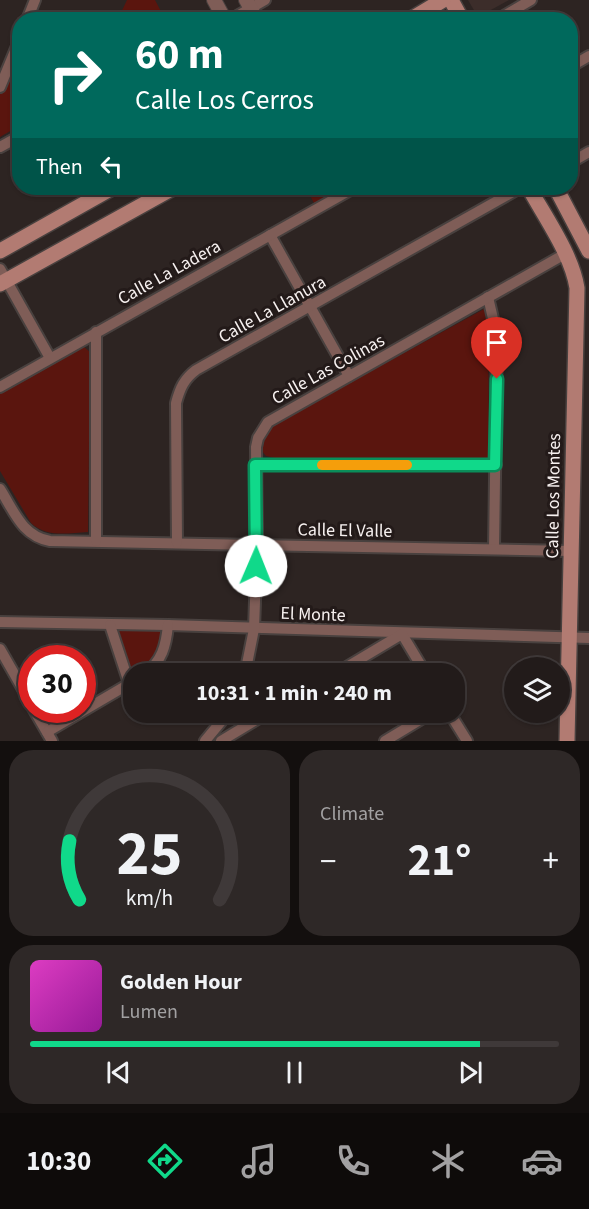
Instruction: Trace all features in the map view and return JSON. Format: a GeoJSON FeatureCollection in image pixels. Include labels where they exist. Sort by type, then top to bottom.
{"type":"FeatureCollection","features":[{"type":"Feature","properties":{"kind":"main road"},"geometry":{"type":"LineString","coordinates":[[0,251],[100,195]]}},
{"type":"Feature","properties":{"kind":"main road"},"geometry":{"type":"LineString","coordinates":[[2,278],[160,195]]}},
{"type":"Feature","properties":{"kind":"main road","name":"Calle Los Montes"},"geometry":{"type":"LineString","coordinates":[[533,195],[565,254],[575,277],[576,288],[567,741]]}},
{"type":"Feature","properties":{"kind":"main road"},"geometry":{"type":"LineString","coordinates":[[560,195],[588,246]]}},
{"type":"Feature","properties":{"kind":"street"},"geometry":{"type":"LineString","coordinates":[[251,9],[266,0]]}},
{"type":"Feature","properties":{"kind":"street"},"geometry":{"type":"LineString","coordinates":[[511,12],[531,0]]}},
{"type":"Feature","properties":{"kind":"street"},"geometry":{"type":"LineString","coordinates":[[0,87],[12,58]]}},
{"type":"Feature","properties":{"kind":"street","name":"Calle La Ladera"},"geometry":{"type":"LineString","coordinates":[[0,387],[341,195]]}},
{"type":"Feature","properties":{"kind":"street","name":"Calle La Llanura"},"geometry":{"type":"LineString","coordinates":[[177,543],[176,403],[180,387],[187,377],[508,195]]}},
{"type":"Feature","properties":{"kind":"street"},"geometry":{"type":"LineString","coordinates":[[270,235],[349,376]]}},
{"type":"Feature","properties":{"kind":"street","name":"Calle Las Colinas"},"geometry":{"type":"LineString","coordinates":[[247,663],[254,629],[257,545],[255,465],[258,438],[268,422],[565,254]]}},
{"type":"Feature","properties":{"kind":"street"},"geometry":{"type":"LineString","coordinates":[[2,278],[50,358]]}},
{"type":"Feature","properties":{"kind":"street"},"geometry":{"type":"LineString","coordinates":[[488,297],[495,318],[497,336],[494,549]]}},
{"type":"Feature","properties":{"kind":"street"},"geometry":{"type":"LineString","coordinates":[[96,332],[96,541]]}},
{"type":"Feature","properties":{"kind":"street"},"geometry":{"type":"LineString","coordinates":[[255,465],[495,465]]}},
{"type":"Feature","properties":{"kind":"street","name":"Calle El Valle"},"geometry":{"type":"LineString","coordinates":[[0,489],[23,526],[38,539],[50,541],[571,551]]}},
{"type":"Feature","properties":{"kind":"street","name":"El Monte"},"geometry":{"type":"LineString","coordinates":[[0,622],[589,638]]}},
{"type":"Feature","properties":{"kind":"street"},"geometry":{"type":"LineString","coordinates":[[110,625],[124,663]]}},
{"type":"Feature","properties":{"kind":"street"},"geometry":{"type":"LineString","coordinates":[[156,663],[162,655],[168,625]]}},
{"type":"Feature","properties":{"kind":"street"},"geometry":{"type":"LineString","coordinates":[[353,663],[402,633],[420,663]]}},
{"type":"Feature","properties":{"kind":"street"},"geometry":{"type":"LineString","coordinates":[[0,649],[18,680]]}},
{"type":"Feature","properties":{"kind":"street"},"geometry":{"type":"LineString","coordinates":[[42,723],[50,737],[123,687]]}},
{"type":"Feature","properties":{"kind":"street"},"geometry":{"type":"LineString","coordinates":[[205,741],[221,723]]}},
{"type":"Feature","properties":{"kind":"street"},"geometry":{"type":"LineString","coordinates":[[221,741],[251,723]]}},
{"type":"Feature","properties":{"kind":"street"},"geometry":{"type":"LineString","coordinates":[[385,741],[415,723]]}},
{"type":"Feature","properties":{"kind":"street"},"geometry":{"type":"LineString","coordinates":[[456,723],[467,741]]}},
{"type":"Feature","properties":{"kind":"shaded area"},"geometry":{"type":"Polygon","coordinates":[[[127,0],[155,0],[161,12],[121,12],[127,0]]]}},
{"type":"Feature","properties":{"kind":"shaded area"},"geometry":{"type":"Polygon","coordinates":[[[468,0],[509,0],[487,12],[475,12],[468,0]]]}},
{"type":"Feature","properties":{"kind":"shaded area"},"geometry":{"type":"Polygon","coordinates":[[[9,63],[12,64],[12,130],[0,137],[0,85],[9,63]]]}},
{"type":"Feature","properties":{"kind":"shaded area"},"geometry":{"type":"Polygon","coordinates":[[[310,195],[328,195],[314,203],[310,195]]]}},
{"type":"Feature","properties":{"kind":"shaded area"},"geometry":{"type":"Polygon","coordinates":[[[484,309],[488,316],[489,458],[280,459],[266,456],[262,451],[266,434],[273,425],[484,309]]]}},
{"type":"Feature","properties":{"kind":"shaded area"},"geometry":{"type":"Polygon","coordinates":[[[84,347],[90,352],[88,532],[51,533],[31,523],[0,471],[0,393],[84,347]]]}},
{"type":"Feature","properties":{"kind":"shaded area"},"geometry":{"type":"Polygon","coordinates":[[[115,628],[161,628],[162,642],[149,662],[127,663],[115,628]]]}},
{"type":"Feature","properties":{"kind":"slow traffic"},"geometry":{"type":"LineString","coordinates":[[322,465],[407,465]]}},
{"type":"Feature","properties":{"kind":"route"},"geometry":{"type":"LineString","coordinates":[[256,566],[255,465],[495,465],[497,379]]}}]}
